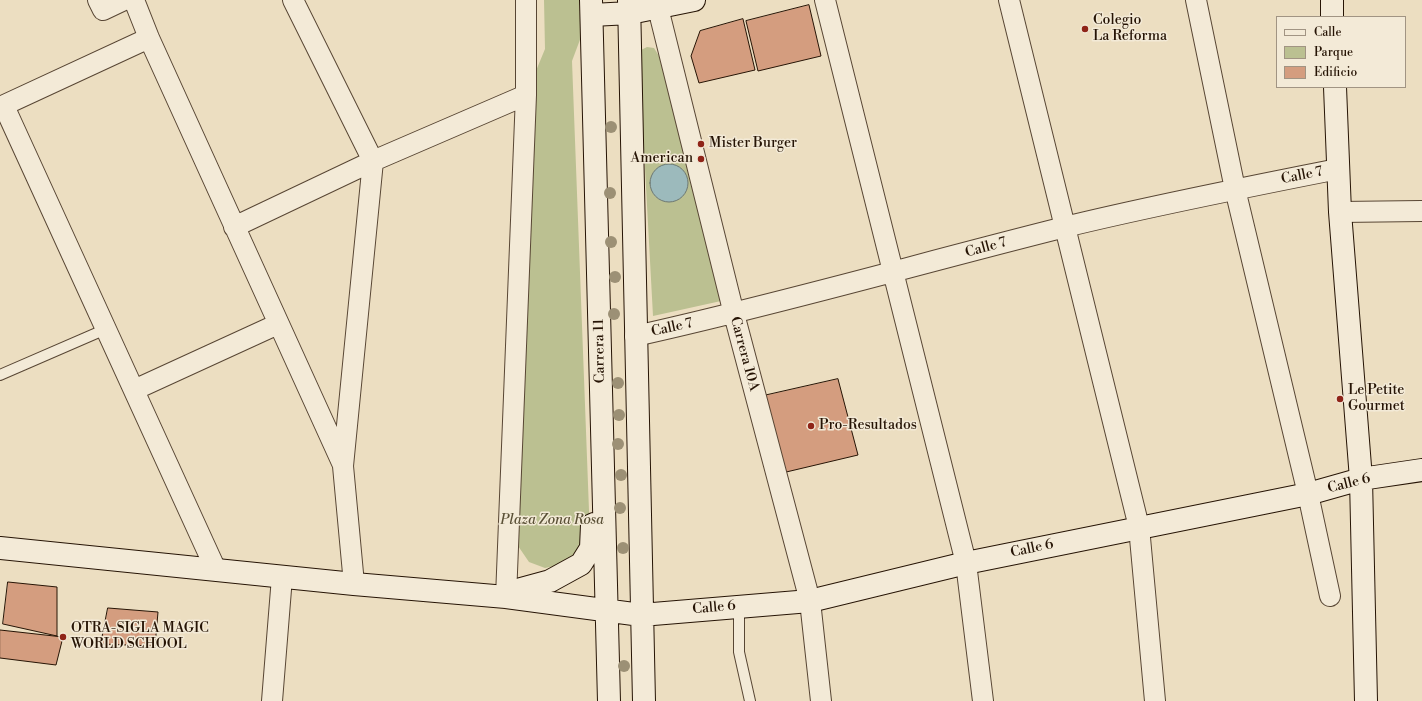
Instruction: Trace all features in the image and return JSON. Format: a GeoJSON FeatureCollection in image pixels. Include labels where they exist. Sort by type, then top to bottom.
{"type":"FeatureCollection","features":[{"type":"Feature","properties":{"kind":"main road"},"geometry":{"type":"LineString","coordinates":[[592,7],[629,6],[658,8],[694,0]]}},
{"type":"Feature","properties":{"kind":"main road"},"geometry":{"type":"LineString","coordinates":[[1332,0],[1332,16]]}},
{"type":"Feature","properties":{"kind":"main road"},"geometry":{"type":"LineString","coordinates":[[629,6],[644,701]]}},
{"type":"Feature","properties":{"kind":"main road","name":"Carrera 11"},"geometry":{"type":"LineString","coordinates":[[592,7],[609,701]]}},
{"type":"Feature","properties":{"kind":"main road"},"geometry":{"type":"LineString","coordinates":[[1335,88],[1340,212],[1361,480],[1366,701]]}},
{"type":"Feature","properties":{"kind":"main road","name":"Calle 6"},"geometry":{"type":"LineString","coordinates":[[0,548],[354,584],[506,597],[641,615],[810,601],[966,563],[1308,494],[1361,480],[1422,470]]}},
{"type":"Feature","properties":{"kind":"main road"},"geometry":{"type":"LineString","coordinates":[[506,597],[517,590],[550,582],[581,564],[591,548],[592,525],[604,518]]}},
{"type":"Feature","properties":{"kind":"street"},"geometry":{"type":"LineString","coordinates":[[98,0],[103,10],[124,0]]}},
{"type":"Feature","properties":{"kind":"street"},"geometry":{"type":"LineString","coordinates":[[134,0],[149,38],[234,228],[343,466]]}},
{"type":"Feature","properties":{"kind":"street"},"geometry":{"type":"LineString","coordinates":[[293,0],[373,161],[343,466],[354,584]]}},
{"type":"Feature","properties":{"kind":"street"},"geometry":{"type":"LineString","coordinates":[[506,597],[526,95],[526,0]]}},
{"type":"Feature","properties":{"kind":"street"},"geometry":{"type":"LineString","coordinates":[[825,0],[966,563],[983,701]]}},
{"type":"Feature","properties":{"kind":"street"},"geometry":{"type":"LineString","coordinates":[[1009,0],[1139,527],[1155,701]]}},
{"type":"Feature","properties":{"kind":"street"},"geometry":{"type":"LineString","coordinates":[[1196,0],[1235,189],[1308,494],[1330,596]]}},
{"type":"Feature","properties":{"kind":"street","name":"Carrera 10A"},"geometry":{"type":"LineString","coordinates":[[658,8],[734,314],[810,601],[821,701]]}},
{"type":"Feature","properties":{"kind":"street"},"geometry":{"type":"LineString","coordinates":[[149,38],[2,106],[216,570]]}},
{"type":"Feature","properties":{"kind":"street"},"geometry":{"type":"LineString","coordinates":[[234,228],[373,161],[526,95]]}},
{"type":"Feature","properties":{"kind":"street","name":"Calle 7"},"geometry":{"type":"LineString","coordinates":[[635,336],[734,314],[1065,227],[1235,189],[1338,169]]}},
{"type":"Feature","properties":{"kind":"street"},"geometry":{"type":"LineString","coordinates":[[1340,212],[1422,211]]}},
{"type":"Feature","properties":{"kind":"street"},"geometry":{"type":"LineString","coordinates":[[134,390],[278,324]]}},
{"type":"Feature","properties":{"kind":"street"},"geometry":{"type":"LineString","coordinates":[[272,701],[282,577]]}},
{"type":"Feature","properties":{"kind":"lane"},"geometry":{"type":"LineString","coordinates":[[0,375],[106,329]]}},
{"type":"Feature","properties":{"kind":"lane"},"geometry":{"type":"LineString","coordinates":[[738,606],[739,652],[750,701]]}},
{"type":"Feature","properties":{"kind":"green space","name":"Plaza Zona Rosa"},"geometry":{"type":"Polygon","coordinates":[[[544,0],[579,0],[581,37],[572,61],[590,537],[579,554],[564,564],[545,568],[529,562],[516,543],[533,78],[545,49],[544,0]]]}},
{"type":"Feature","properties":{"kind":"green space"},"geometry":{"type":"Polygon","coordinates":[[[647,47],[654,48],[659,56],[721,301],[653,316],[639,58],[641,50],[647,47]]]}},
{"type":"Feature","properties":{"kind":"water"},"geometry":{"type":"Polygon","coordinates":[[[669,164],[679,167],[685,173],[688,183],[685,193],[679,199],[669,202],[659,199],[653,193],[650,183],[653,173],[659,167],[669,164]]]}},
{"type":"Feature","properties":{"kind":"building"},"geometry":{"type":"Polygon","coordinates":[[[809,5],[821,56],[758,71],[746,21],[809,5]]]}},
{"type":"Feature","properties":{"kind":"building"},"geometry":{"type":"Polygon","coordinates":[[[743,19],[755,70],[699,83],[691,56],[700,31],[743,19]]]}},
{"type":"Feature","properties":{"kind":"building","name":"Pro-Resultados"},"geometry":{"type":"Polygon","coordinates":[[[838,379],[858,455],[782,473],[763,396],[838,379]]]}},
{"type":"Feature","properties":{"kind":"building"},"geometry":{"type":"Polygon","coordinates":[[[8,582],[57,587],[57,636],[3,624],[8,582]]]}},
{"type":"Feature","properties":{"kind":"building"},"geometry":{"type":"Polygon","coordinates":[[[108,608],[158,612],[155,646],[101,644],[108,608]]]}},
{"type":"Feature","properties":{"kind":"building"},"geometry":{"type":"Polygon","coordinates":[[[0,630],[63,637],[56,665],[0,658],[0,630]]]}},
{"type":"Feature","properties":{"kind":"place","name":"Colegio La Reforma"},"geometry":{"type":"Point","coordinates":[1085,29]}},
{"type":"Feature","properties":{"kind":"place","name":"Mister Burger"},"geometry":{"type":"Point","coordinates":[701,144]}},
{"type":"Feature","properties":{"kind":"place","name":"American"},"geometry":{"type":"Point","coordinates":[701,159]}},
{"type":"Feature","properties":{"kind":"place","name":"Le Petite Gourmet"},"geometry":{"type":"Point","coordinates":[1340,399]}},
{"type":"Feature","properties":{"kind":"place","name":"Pro-Resultados"},"geometry":{"type":"Point","coordinates":[811,426]}},
{"type":"Feature","properties":{"kind":"place","name":"OTRA-SIGLA MAGIC WORLD SCHOOL"},"geometry":{"type":"Point","coordinates":[63,637]}}]}
